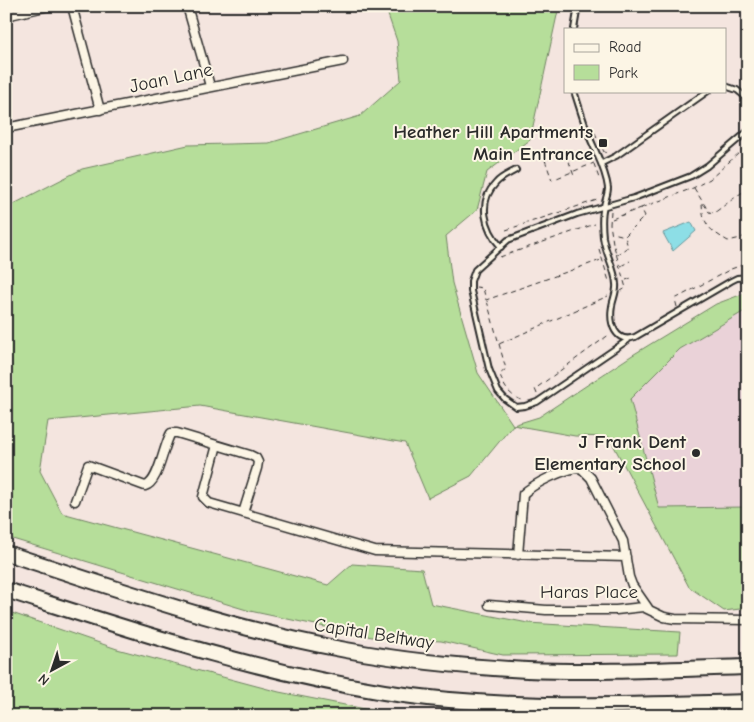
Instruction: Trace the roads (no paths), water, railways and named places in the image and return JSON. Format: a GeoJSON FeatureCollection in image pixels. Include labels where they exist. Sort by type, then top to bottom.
{"type":"FeatureCollection","features":[{"type":"Feature","properties":{"kind":"highway","name":"Capital Beltway"},"geometry":{"type":"LineString","coordinates":[[6,553],[201,615],[284,637],[356,652],[434,663],[528,670],[748,667]]}},
{"type":"Feature","properties":{"kind":"highway"},"geometry":{"type":"LineString","coordinates":[[6,590],[188,648],[290,674],[366,689],[428,697],[522,705],[748,704]]}},
{"type":"Feature","properties":{"kind":"street"},"geometry":{"type":"LineString","coordinates":[[6,16],[49,6]]}},
{"type":"Feature","properties":{"kind":"street"},"geometry":{"type":"LineString","coordinates":[[72,6],[100,110]]}},
{"type":"Feature","properties":{"kind":"street"},"geometry":{"type":"LineString","coordinates":[[187,6],[210,86]]}},
{"type":"Feature","properties":{"kind":"street","name":"Joan Lane"},"geometry":{"type":"LineString","coordinates":[[6,128],[343,61]]}},
{"type":"Feature","properties":{"kind":"street"},"geometry":{"type":"LineString","coordinates":[[75,501],[88,465],[145,486],[154,481],[165,442],[171,433],[177,433],[256,458],[258,462],[243,513]]}},
{"type":"Feature","properties":{"kind":"street"},"geometry":{"type":"LineString","coordinates":[[217,445],[203,497],[208,503],[375,551],[626,557]]}},
{"type":"Feature","properties":{"kind":"street"},"geometry":{"type":"LineString","coordinates":[[518,555],[523,494],[536,485],[575,468],[581,468],[591,478],[623,541],[629,577],[632,585],[648,608]]}},
{"type":"Feature","properties":{"kind":"street","name":"Haras Place"},"geometry":{"type":"LineString","coordinates":[[489,605],[546,610],[648,608],[675,619],[748,620]]}},
{"type":"Feature","properties":{"kind":"lane"},"geometry":{"type":"LineString","coordinates":[[574,28],[578,6]]}},
{"type":"Feature","properties":{"kind":"lane"},"geometry":{"type":"LineString","coordinates":[[726,86],[738,90],[748,99]]}},
{"type":"Feature","properties":{"kind":"lane"},"geometry":{"type":"LineString","coordinates":[[574,92],[602,163],[608,189],[602,218],[604,245],[616,281],[612,312],[613,326],[620,338],[628,340]]}},
{"type":"Feature","properties":{"kind":"lane"},"geometry":{"type":"LineString","coordinates":[[602,163],[616,156],[707,92]]}},
{"type":"Feature","properties":{"kind":"lane"},"geometry":{"type":"LineString","coordinates":[[748,131],[700,171],[634,198],[508,240],[475,270],[471,291],[493,383],[502,396],[511,404],[520,407],[537,402],[628,340],[731,281],[737,278],[748,277]]}},
{"type":"Feature","properties":{"kind":"lane"},"geometry":{"type":"LineString","coordinates":[[501,247],[492,237],[486,224],[484,208],[494,184],[502,177],[516,170]]}},
{"type":"Feature","properties":{"kind":"water"},"geometry":{"type":"Polygon","coordinates":[[[691,222],[696,231],[673,251],[663,233],[691,222]]]}},
{"type":"Feature","properties":{"kind":"place","name":"Heather Hill Apartments Main Entrance"},"geometry":{"type":"Point","coordinates":[603,143]}},
{"type":"Feature","properties":{"kind":"place","name":"J Frank Dent Elementary School"},"geometry":{"type":"Point","coordinates":[696,453]}}]}
